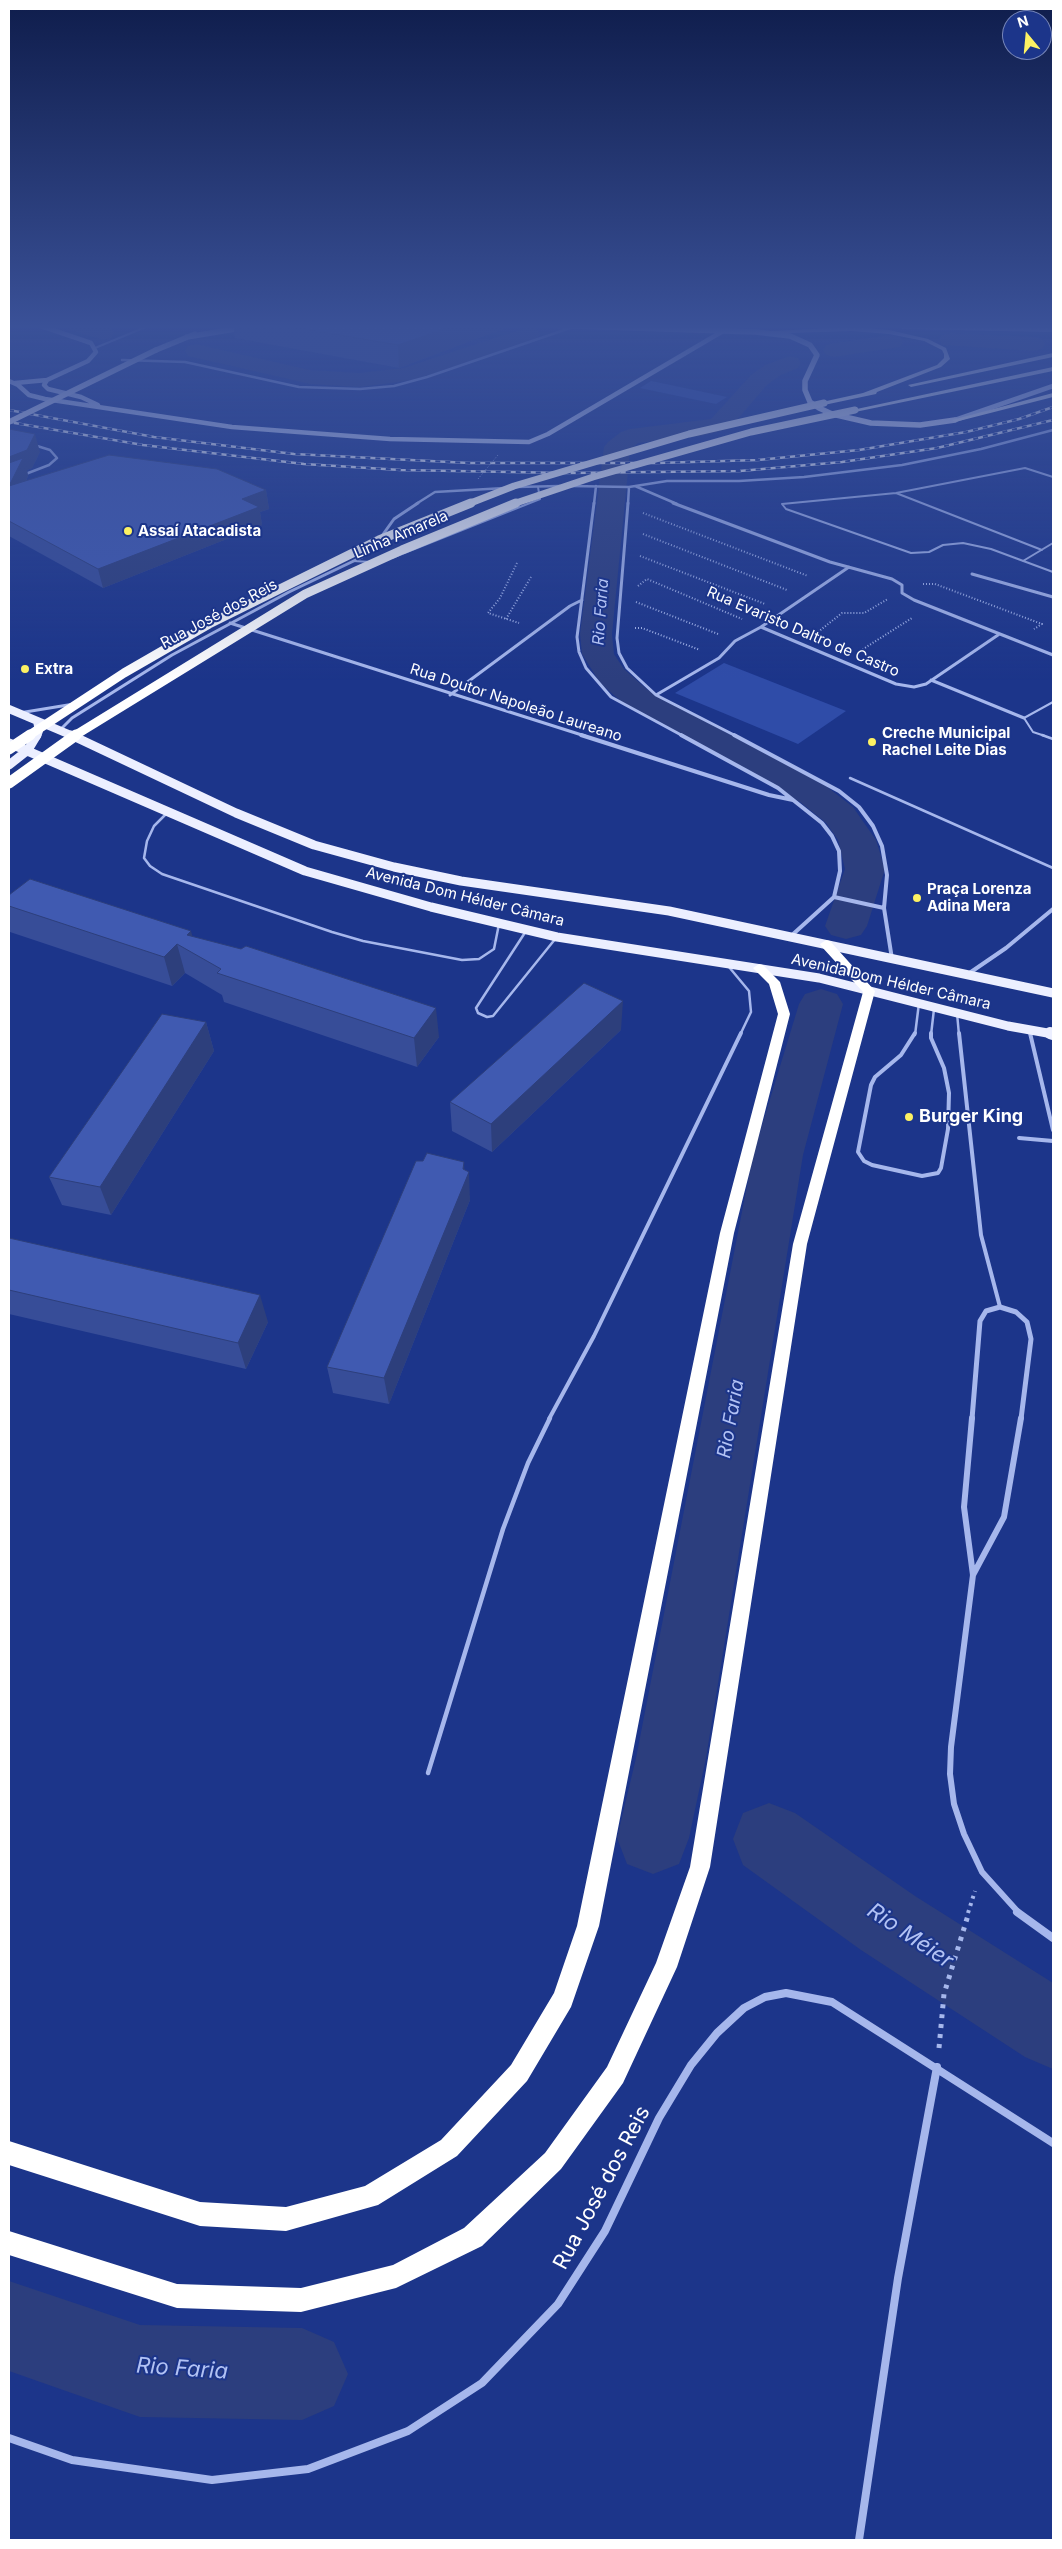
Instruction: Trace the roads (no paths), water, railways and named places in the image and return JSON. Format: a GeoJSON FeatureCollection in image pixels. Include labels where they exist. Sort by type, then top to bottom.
{"type":"FeatureCollection","features":[{"type":"Feature","properties":{"kind":"highway","name":"Linha Amarela"},"geometry":{"type":"LineString","coordinates":[[9,749],[124,673],[209,624],[388,536],[514,486],[657,443]]}},
{"type":"Feature","properties":{"kind":"highway","name":"Linha Amarela"},"geometry":{"type":"LineString","coordinates":[[9,782],[45,755],[103,717],[305,594],[402,550],[519,502],[593,477],[711,443]]}},
{"type":"Feature","properties":{"kind":"highway"},"geometry":{"type":"LineString","coordinates":[[9,2242],[177,2296],[301,2300],[396,2276],[473,2237],[553,2161],[615,2075],[666,1967],[700,1867],[800,1244],[869,991],[826,944]]}},
{"type":"Feature","properties":{"kind":"highway"},"geometry":{"type":"LineString","coordinates":[[9,2153],[200,2214],[286,2219],[370,2197],[449,2148],[519,2073],[563,1999],[588,1926],[727,1232],[784,1014],[780,996],[774,982],[759,968]]}},
{"type":"Feature","properties":{"kind":"main road","name":"Avenida Dom Hélder Câmara"},"geometry":{"type":"LineString","coordinates":[[13,711],[60,730],[236,813],[314,845],[367,860],[461,882],[669,911],[1053,993]]}},
{"type":"Feature","properties":{"kind":"main road"},"geometry":{"type":"LineString","coordinates":[[9,766],[28,750],[39,731],[37,721]]}},
{"type":"Feature","properties":{"kind":"main road","name":"Avenida Dom Hélder Câmara"},"geometry":{"type":"LineString","coordinates":[[9,743],[305,871],[526,931],[819,978],[957,1013],[1053,1034]]}},
{"type":"Feature","properties":{"kind":"street"},"geometry":{"type":"LineString","coordinates":[[17,478],[49,465],[56,460],[57,456],[47,448],[28,443]]}},
{"type":"Feature","properties":{"kind":"street"},"geometry":{"type":"LineString","coordinates":[[538,487],[629,487],[667,481],[739,481],[804,477],[902,465],[980,450],[1006,443]]}},
{"type":"Feature","properties":{"kind":"street"},"geometry":{"type":"LineString","coordinates":[[596,486],[577,637],[586,668],[611,698],[778,788],[796,800],[822,823],[832,836],[839,851],[840,871],[834,898],[821,912],[790,936]]}},
{"type":"Feature","properties":{"kind":"street"},"geometry":{"type":"LineString","coordinates":[[635,486],[657,497],[848,568],[888,578],[902,585],[902,593],[929,606],[998,635],[1053,655]]}},
{"type":"Feature","properties":{"kind":"street","name":"Rua José dos Reis"},"geometry":{"type":"LineString","coordinates":[[60,730],[72,718],[172,655],[230,623],[353,561],[374,547],[399,515],[435,492],[538,487]]}},
{"type":"Feature","properties":{"kind":"street"},"geometry":{"type":"LineString","coordinates":[[629,487],[625,512],[618,628],[619,653],[627,668],[638,680],[656,694],[808,773],[839,791],[859,807],[873,826],[882,846],[887,876],[884,908],[892,959]]}},
{"type":"Feature","properties":{"kind":"street"},"geometry":{"type":"LineString","coordinates":[[656,694],[719,658],[735,641],[761,627],[848,568]]}},
{"type":"Feature","properties":{"kind":"street"},"geometry":{"type":"LineString","coordinates":[[972,574],[1053,598]]}},
{"type":"Feature","properties":{"kind":"street"},"geometry":{"type":"LineString","coordinates":[[450,695],[539,629],[582,600]]}},
{"type":"Feature","properties":{"kind":"street","name":"Rua Doutor Napoleão Laureano"},"geometry":{"type":"LineString","coordinates":[[230,623],[450,695],[769,795],[796,800]]}},
{"type":"Feature","properties":{"kind":"street","name":"Rua Evaristo Daltro de Castro"},"geometry":{"type":"LineString","coordinates":[[761,627],[842,662],[908,686],[921,686],[998,635]]}},
{"type":"Feature","properties":{"kind":"street"},"geometry":{"type":"LineString","coordinates":[[931,680],[1024,718]]}},
{"type":"Feature","properties":{"kind":"street","name":"Rua José dos Reis"},"geometry":{"type":"LineString","coordinates":[[13,711],[102,698]]}},
{"type":"Feature","properties":{"kind":"street"},"geometry":{"type":"LineString","coordinates":[[834,898],[884,908]]}},
{"type":"Feature","properties":{"kind":"street"},"geometry":{"type":"LineString","coordinates":[[967,975],[1006,948],[1053,909]]}},
{"type":"Feature","properties":{"kind":"street"},"geometry":{"type":"LineString","coordinates":[[973,1575],[1004,1517],[1030,1349],[1027,1322],[1016,1312],[1000,1307],[986,1311],[980,1321],[964,1507],[973,1575],[951,1746],[950,1774],[954,1804],[964,1834],[982,1872],[1016,1911],[1053,1938]]}},
{"type":"Feature","properties":{"kind":"street","name":"Rua José dos Reis"},"geometry":{"type":"LineString","coordinates":[[9,2438],[72,2460],[212,2480],[308,2469],[408,2431],[482,2383],[558,2304],[604,2230],[659,2118],[691,2065],[717,2033],[744,2008],[765,1997],[786,1993],[832,2002],[1053,2143]]}},
{"type":"Feature","properties":{"kind":"street"},"geometry":{"type":"LineString","coordinates":[[860,2540],[898,2278],[937,2068]]}},
{"type":"Feature","properties":{"kind":"lane"},"geometry":{"type":"LineString","coordinates":[[1053,476],[1025,468],[896,492],[782,504],[782,506],[911,553],[929,552],[943,544],[962,543],[992,548],[1053,572]]}},
{"type":"Feature","properties":{"kind":"lane","name":"Rua José dos Reis"},"geometry":{"type":"LineString","coordinates":[[353,561],[389,559],[432,544],[540,499],[542,496],[538,487]]}},
{"type":"Feature","properties":{"kind":"lane"},"geometry":{"type":"LineString","coordinates":[[896,492],[1042,550]]}},
{"type":"Feature","properties":{"kind":"lane"},"geometry":{"type":"LineString","coordinates":[[1023,561],[1053,543]]}},
{"type":"Feature","properties":{"kind":"lane"},"geometry":{"type":"LineString","coordinates":[[1053,702],[1024,718],[1033,732],[1053,739]]}},
{"type":"Feature","properties":{"kind":"lane"},"geometry":{"type":"LineString","coordinates":[[850,778],[1053,868]]}},
{"type":"Feature","properties":{"kind":"lane"},"geometry":{"type":"LineString","coordinates":[[168,812],[154,826],[147,841],[144,858],[150,866],[162,874],[323,929],[372,943],[462,960],[479,959],[494,949],[499,924]]}},
{"type":"Feature","properties":{"kind":"lane"},"geometry":{"type":"LineString","coordinates":[[526,931],[476,1008],[478,1013],[487,1017],[493,1016],[557,937]]}},
{"type":"Feature","properties":{"kind":"lane"},"geometry":{"type":"LineString","coordinates":[[428,1773],[503,1529],[528,1463],[559,1398],[594,1336],[751,1012],[749,991],[726,963]]}},
{"type":"Feature","properties":{"kind":"lane"},"geometry":{"type":"LineString","coordinates":[[919,1003],[915,1036],[901,1055],[880,1071],[872,1081],[858,1152],[864,1161],[872,1165],[922,1176],[938,1173],[941,1168],[950,1108],[948,1081],[931,1038],[934,1007]]}},
{"type":"Feature","properties":{"kind":"lane"},"geometry":{"type":"LineString","coordinates":[[957,1013],[959,1045],[982,1235],[1000,1307]]}},
{"type":"Feature","properties":{"kind":"lane"},"geometry":{"type":"LineString","coordinates":[[1029,1030],[1053,1130]]}},
{"type":"Feature","properties":{"kind":"lane"},"geometry":{"type":"LineString","coordinates":[[1019,1138],[1053,1141]]}},
{"type":"Feature","properties":{"kind":"waterway","name":"Rio Faria"},"geometry":{"type":"LineString","coordinates":[[622,443],[617,447],[596,634],[598,654],[612,676],[636,697],[813,794],[840,815],[857,840],[865,869],[846,926]]}},
{"type":"Feature","properties":{"kind":"waterway","name":"Rio Faria"},"geometry":{"type":"LineString","coordinates":[[653,1838],[671,1758],[778,1155],[821,1004]]}},
{"type":"Feature","properties":{"kind":"waterway","name":"Rio Méier"},"geometry":{"type":"LineString","coordinates":[[769,1839],[888,1923],[1053,2029]]}},
{"type":"Feature","properties":{"kind":"waterway","name":"Rio Faria"},"geometry":{"type":"LineString","coordinates":[[9,2326],[140,2371],[302,2374]]}},
{"type":"Feature","properties":{"kind":"railway"},"geometry":{"type":"LineString","coordinates":[[131,443],[304,464],[401,470],[566,473],[740,471],[842,462],[937,448],[958,443]]}},
{"type":"Feature","properties":{"kind":"railway"},"geometry":{"type":"LineString","coordinates":[[203,443],[294,454],[469,463],[657,463],[758,460],[859,450],[901,443]]}},
{"type":"Feature","properties":{"kind":"place","name":"Assaí Atacadista"},"geometry":{"type":"Point","coordinates":[128,531]}},
{"type":"Feature","properties":{"kind":"place","name":"Extra"},"geometry":{"type":"Point","coordinates":[25,669]}},
{"type":"Feature","properties":{"kind":"place","name":"Creche Municipal Rachel Leite Dias"},"geometry":{"type":"Point","coordinates":[872,742]}},
{"type":"Feature","properties":{"kind":"place","name":"Praça Lorenza Adina Mera"},"geometry":{"type":"Point","coordinates":[917,898]}},
{"type":"Feature","properties":{"kind":"place","name":"Burger King"},"geometry":{"type":"Point","coordinates":[909,1117]}}]}
